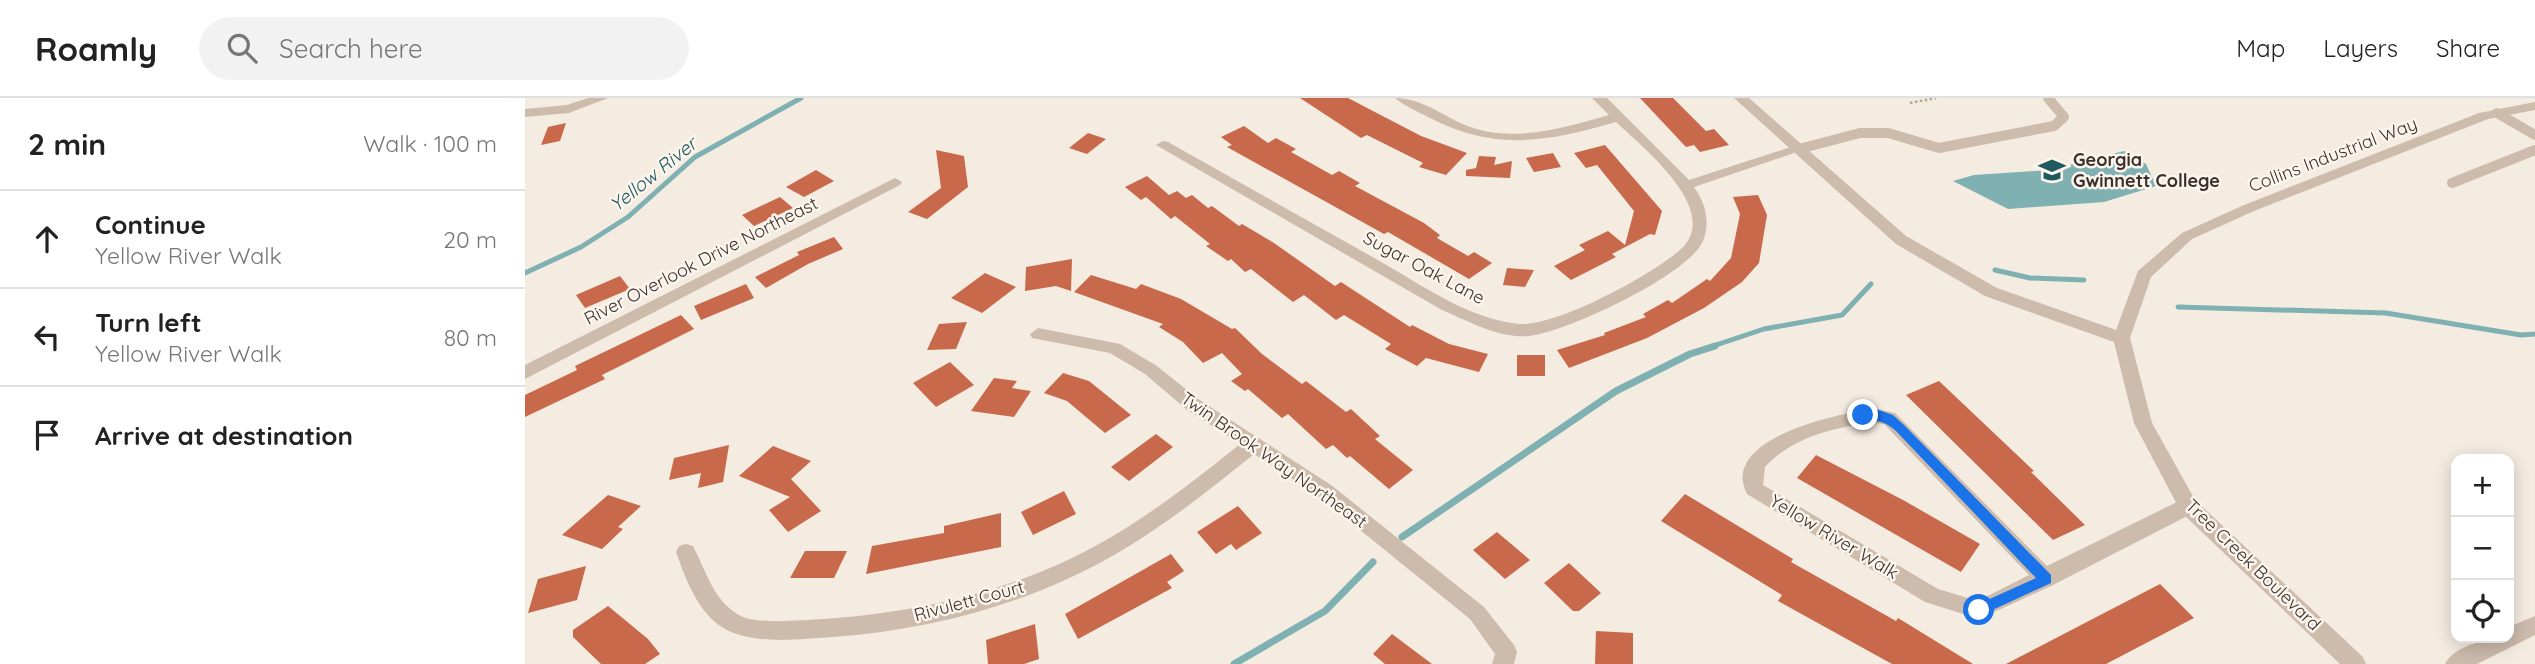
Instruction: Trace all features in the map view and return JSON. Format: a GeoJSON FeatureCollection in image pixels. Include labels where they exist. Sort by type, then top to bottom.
{"type":"FeatureCollection","features":[{"type":"Feature","properties":{"kind":"street"},"geometry":{"type":"LineString","coordinates":[[525,113],[569,109],[601,98]]}},
{"type":"Feature","properties":{"kind":"street"},"geometry":{"type":"LineString","coordinates":[[1402,98],[1478,133],[1508,137],[1537,138],[1618,117]]}},
{"type":"Feature","properties":{"kind":"street","name":"Sugar Oak Lane"},"geometry":{"type":"LineString","coordinates":[[1164,145],[1448,306],[1511,329],[1549,327],[1574,318],[1659,271],[1691,249],[1700,223],[1698,206],[1687,185],[1599,98]]}},
{"type":"Feature","properties":{"kind":"street"},"geometry":{"type":"LineString","coordinates":[[1741,98],[1901,240],[1991,292],[2122,338]]}},
{"type":"Feature","properties":{"kind":"street","name":"Collins Industrial Way"},"geometry":{"type":"LineString","coordinates":[[2122,338],[2144,275],[2187,236],[2249,208],[2497,114],[2535,106]]}},
{"type":"Feature","properties":{"kind":"street"},"geometry":{"type":"LineString","coordinates":[[1687,185],[1799,149]]}},
{"type":"Feature","properties":{"kind":"street","name":"River Overlook Drive Northeast"},"geometry":{"type":"LineString","coordinates":[[525,373],[895,182]]}},
{"type":"Feature","properties":{"kind":"street","name":"Twin Brook Way Northeast"},"geometry":{"type":"LineString","coordinates":[[1038,334],[1114,348],[1151,370],[1192,404],[1252,445],[1324,490],[1477,613],[1506,652],[1503,664]]}},
{"type":"Feature","properties":{"kind":"street","name":"Tree Creek Boulevard"},"geometry":{"type":"LineString","coordinates":[[2122,338],[2143,423],[2188,506],[2355,664]]}},
{"type":"Feature","properties":{"kind":"street","name":"Yellow River Walk"},"geometry":{"type":"LineString","coordinates":[[2046,579],[1889,418],[1876,414],[1863,415],[1777,445],[1759,461],[1753,476],[1754,489],[1932,596],[1979,610],[2046,579],[2188,506]]}},
{"type":"Feature","properties":{"kind":"street","name":"Rivulett Court"},"geometry":{"type":"LineString","coordinates":[[686,552],[696,579],[712,606],[745,628],[821,631],[931,613],[1023,588],[1080,564],[1136,532],[1198,489],[1252,445]]}},
{"type":"Feature","properties":{"kind":"street"},"geometry":{"type":"LineString","coordinates":[[2514,634],[2535,625]]}},
{"type":"Feature","properties":{"kind":"street"},"geometry":{"type":"LineString","coordinates":[[2456,664],[2496,643]]}},
{"type":"Feature","properties":{"kind":"lane"},"geometry":{"type":"LineString","coordinates":[[1799,149],[1860,133],[1888,134],[1939,148],[2054,126],[2064,117],[2048,98]]}},
{"type":"Feature","properties":{"kind":"lane"},"geometry":{"type":"LineString","coordinates":[[2497,114],[2535,135]]}},
{"type":"Feature","properties":{"kind":"lane"},"geometry":{"type":"LineString","coordinates":[[2452,183],[2535,150]]}},
{"type":"Feature","properties":{"kind":"path"},"geometry":{"type":"LineString","coordinates":[[1910,103],[1936,98]]}},
{"type":"Feature","properties":{"kind":"water"},"geometry":{"type":"Polygon","coordinates":[[[2124,151],[2146,164],[2156,186],[2104,202],[2008,209],[1953,181],[1974,175],[2049,170],[2124,151]]]}},
{"type":"Feature","properties":{"kind":"building"},"geometry":{"type":"Polygon","coordinates":[[[1300,98],[1348,98],[1421,136],[1467,153],[1446,175],[1419,167],[1423,163],[1367,135],[1361,138],[1300,98]]]}},
{"type":"Feature","properties":{"kind":"building"},"geometry":{"type":"Polygon","coordinates":[[[1640,98],[1673,98],[1706,131],[1714,129],[1729,145],[1700,152],[1694,145],[1686,147],[1640,98]]]}},
{"type":"Feature","properties":{"kind":"building"},"geometry":{"type":"Polygon","coordinates":[[[566,123],[560,141],[541,145],[548,127],[566,123]]]}},
{"type":"Feature","properties":{"kind":"building"},"geometry":{"type":"Polygon","coordinates":[[[1244,126],[1268,143],[1276,138],[1296,149],[1291,152],[1332,175],[1339,171],[1360,183],[1355,186],[1424,223],[1440,235],[1437,238],[1468,256],[1474,252],[1492,263],[1469,279],[1388,232],[1384,234],[1227,147],[1232,145],[1221,137],[1244,126]]]}},
{"type":"Feature","properties":{"kind":"building"},"geometry":{"type":"Polygon","coordinates":[[[1088,133],[1106,139],[1087,154],[1069,148],[1088,133]]]}},
{"type":"Feature","properties":{"kind":"building"},"geometry":{"type":"Polygon","coordinates":[[[1605,145],[1662,211],[1655,235],[1650,234],[1612,254],[1616,257],[1571,280],[1554,266],[1585,250],[1579,245],[1608,231],[1625,245],[1634,211],[1597,165],[1586,168],[1574,153],[1605,145]]]}},
{"type":"Feature","properties":{"kind":"building"},"geometry":{"type":"Polygon","coordinates":[[[936,150],[964,156],[968,187],[927,219],[908,212],[941,188],[936,150]]]}},
{"type":"Feature","properties":{"kind":"building"},"geometry":{"type":"Polygon","coordinates":[[[1553,153],[1561,167],[1534,172],[1526,158],[1553,153]]]}},
{"type":"Feature","properties":{"kind":"building"},"geometry":{"type":"Polygon","coordinates":[[[1479,156],[1496,157],[1494,165],[1512,161],[1510,178],[1466,176],[1466,170],[1476,168],[1479,156]]]}},
{"type":"Feature","properties":{"kind":"building"},"geometry":{"type":"Polygon","coordinates":[[[816,170],[834,181],[804,197],[786,187],[816,170]]]}},
{"type":"Feature","properties":{"kind":"building"},"geometry":{"type":"Polygon","coordinates":[[[1147,176],[1169,195],[1177,191],[1186,198],[1192,195],[1208,208],[1212,206],[1239,226],[1242,224],[1274,243],[1335,286],[1341,282],[1410,327],[1412,325],[1449,344],[1488,354],[1479,372],[1426,358],[1417,366],[1385,349],[1391,344],[1344,315],[1336,320],[1304,295],[1293,302],[1251,269],[1245,272],[1231,259],[1228,261],[1206,246],[1210,244],[1175,216],[1171,219],[1146,197],[1141,200],[1125,187],[1147,176]]]}},
{"type":"Feature","properties":{"kind":"building"},"geometry":{"type":"Polygon","coordinates":[[[1758,195],[1767,215],[1759,263],[1742,282],[1704,308],[1647,338],[1569,368],[1557,350],[1605,335],[1604,333],[1646,317],[1643,314],[1668,300],[1672,303],[1707,279],[1710,281],[1731,258],[1740,214],[1733,197],[1758,195]]]}},
{"type":"Feature","properties":{"kind":"building"},"geometry":{"type":"Polygon","coordinates":[[[780,197],[793,208],[754,226],[742,215],[780,197]]]}},
{"type":"Feature","properties":{"kind":"building"},"geometry":{"type":"Polygon","coordinates":[[[834,237],[843,249],[808,264],[766,288],[755,277],[799,255],[797,252],[834,237]]]}},
{"type":"Feature","properties":{"kind":"building"},"geometry":{"type":"Polygon","coordinates":[[[1072,259],[1071,291],[1056,286],[1025,291],[1026,267],[1072,259]]]}},
{"type":"Feature","properties":{"kind":"building"},"geometry":{"type":"Polygon","coordinates":[[[1507,268],[1534,270],[1525,287],[1503,285],[1507,268]]]}},
{"type":"Feature","properties":{"kind":"building"},"geometry":{"type":"Polygon","coordinates":[[[985,273],[1016,287],[982,313],[951,298],[985,273]]]}},
{"type":"Feature","properties":{"kind":"building"},"geometry":{"type":"Polygon","coordinates":[[[1091,275],[1136,289],[1141,284],[1181,299],[1232,329],[1235,328],[1262,354],[1302,384],[1306,381],[1346,412],[1351,409],[1380,436],[1375,439],[1413,470],[1389,489],[1350,456],[1347,458],[1333,445],[1326,449],[1288,414],[1282,418],[1248,389],[1245,391],[1231,381],[1242,374],[1222,353],[1203,363],[1183,342],[1159,327],[1163,324],[1074,292],[1091,275]]]}},
{"type":"Feature","properties":{"kind":"building"},"geometry":{"type":"Polygon","coordinates":[[[620,276],[630,289],[585,308],[576,295],[620,276]]]}},
{"type":"Feature","properties":{"kind":"building"},"geometry":{"type":"Polygon","coordinates":[[[746,284],[754,298],[701,320],[694,306],[746,284]]]}},
{"type":"Feature","properties":{"kind":"building"},"geometry":{"type":"Polygon","coordinates":[[[681,315],[694,329],[602,375],[605,379],[525,417],[525,395],[577,370],[575,366],[681,315]]]}},
{"type":"Feature","properties":{"kind":"building"},"geometry":{"type":"Polygon","coordinates":[[[967,322],[956,349],[927,350],[939,324],[967,322]]]}},
{"type":"Feature","properties":{"kind":"building"},"geometry":{"type":"Polygon","coordinates":[[[1517,355],[1545,355],[1545,376],[1517,376],[1517,355]]]}},
{"type":"Feature","properties":{"kind":"building"},"geometry":{"type":"Polygon","coordinates":[[[950,362],[974,385],[936,407],[913,383],[950,362]]]}},
{"type":"Feature","properties":{"kind":"building"},"geometry":{"type":"Polygon","coordinates":[[[1063,373],[1089,381],[1131,415],[1105,433],[1067,401],[1044,393],[1063,373]]]}},
{"type":"Feature","properties":{"kind":"building"},"geometry":{"type":"Polygon","coordinates":[[[994,378],[1017,381],[1012,388],[1031,391],[1014,417],[971,411],[994,378]]]}},
{"type":"Feature","properties":{"kind":"building"},"geometry":{"type":"Polygon","coordinates":[[[1939,381],[2034,471],[2031,472],[2085,525],[2053,540],[1906,395],[1939,381]]]}},
{"type":"Feature","properties":{"kind":"building"},"geometry":{"type":"Polygon","coordinates":[[[1156,434],[1173,447],[1129,481],[1111,467],[1156,434]]]}},
{"type":"Feature","properties":{"kind":"building"},"geometry":{"type":"Polygon","coordinates":[[[729,445],[723,482],[698,488],[701,473],[669,480],[674,458],[729,445]]]}},
{"type":"Feature","properties":{"kind":"building"},"geometry":{"type":"Polygon","coordinates":[[[773,446],[811,461],[791,479],[821,511],[788,532],[769,510],[790,497],[739,476],[773,446]]]}},
{"type":"Feature","properties":{"kind":"building"},"geometry":{"type":"Polygon","coordinates":[[[1816,455],[1980,544],[1961,572],[1797,478],[1816,455]]]}},
{"type":"Feature","properties":{"kind":"building"},"geometry":{"type":"Polygon","coordinates":[[[1064,491],[1076,514],[1033,535],[1021,512],[1064,491]]]}},
{"type":"Feature","properties":{"kind":"building"},"geometry":{"type":"Polygon","coordinates":[[[1685,494],[1793,559],[1791,562],[1896,621],[1898,618],[1973,664],[1892,664],[1778,601],[1782,595],[1661,521],[1685,494]]]}},
{"type":"Feature","properties":{"kind":"building"},"geometry":{"type":"Polygon","coordinates":[[[608,495],[641,506],[618,527],[623,529],[602,549],[562,535],[608,495]]]}},
{"type":"Feature","properties":{"kind":"building"},"geometry":{"type":"Polygon","coordinates":[[[1238,506],[1262,533],[1236,550],[1231,544],[1216,554],[1197,532],[1238,506]]]}},
{"type":"Feature","properties":{"kind":"building"},"geometry":{"type":"Polygon","coordinates":[[[1001,513],[1001,547],[866,574],[872,546],[944,533],[944,526],[1001,513]]]}},
{"type":"Feature","properties":{"kind":"building"},"geometry":{"type":"Polygon","coordinates":[[[1497,532],[1530,560],[1505,579],[1473,550],[1497,532]]]}},
{"type":"Feature","properties":{"kind":"building"},"geometry":{"type":"Polygon","coordinates":[[[805,551],[847,551],[834,578],[790,578],[805,551]]]}},
{"type":"Feature","properties":{"kind":"building"},"geometry":{"type":"Polygon","coordinates":[[[1171,554],[1184,571],[1167,582],[1172,588],[1078,639],[1065,614],[1171,554]]]}},
{"type":"Feature","properties":{"kind":"building"},"geometry":{"type":"Polygon","coordinates":[[[1569,563],[1601,593],[1579,611],[1573,611],[1544,583],[1569,563]]]}},
{"type":"Feature","properties":{"kind":"building"},"geometry":{"type":"Polygon","coordinates":[[[586,566],[577,600],[528,613],[538,579],[586,566]]]}},
{"type":"Feature","properties":{"kind":"building"},"geometry":{"type":"Polygon","coordinates":[[[2160,584],[2194,618],[2106,664],[2006,664],[2160,584]]]}},
{"type":"Feature","properties":{"kind":"building"},"geometry":{"type":"Polygon","coordinates":[[[608,606],[648,639],[660,654],[645,664],[601,664],[573,637],[573,630],[608,606]]]}},
{"type":"Feature","properties":{"kind":"building"},"geometry":{"type":"Polygon","coordinates":[[[1035,624],[1039,659],[1024,664],[988,664],[986,640],[1035,624]]]}},
{"type":"Feature","properties":{"kind":"building"},"geometry":{"type":"Polygon","coordinates":[[[1596,631],[1633,633],[1633,664],[1595,664],[1596,631]]]}},
{"type":"Feature","properties":{"kind":"building"},"geometry":{"type":"Polygon","coordinates":[[[1392,634],[1432,664],[1385,664],[1373,654],[1392,634]]]}},
{"type":"Feature","properties":{"kind":"waterway","name":"Yellow River"},"geometry":{"type":"LineString","coordinates":[[525,273],[581,247],[628,217],[695,157],[801,98]]}},
{"type":"Feature","properties":{"kind":"waterway"},"geometry":{"type":"LineString","coordinates":[[1995,270],[2030,278],[2084,280]]}},
{"type":"Feature","properties":{"kind":"waterway"},"geometry":{"type":"LineString","coordinates":[[1710,347],[1764,329],[1842,315],[1871,284]]}},
{"type":"Feature","properties":{"kind":"waterway"},"geometry":{"type":"LineString","coordinates":[[2178,307],[2386,313],[2521,335],[2535,334]]}},
{"type":"Feature","properties":{"kind":"waterway"},"geometry":{"type":"LineString","coordinates":[[1402,537],[1616,391],[1690,354],[1715,346]]}},
{"type":"Feature","properties":{"kind":"waterway"},"geometry":{"type":"LineString","coordinates":[[1234,664],[1325,611],[1373,562]]}},
{"type":"Feature","properties":{"kind":"place","name":"Georgia Gwinnett College"},"geometry":{"type":"Point","coordinates":[2052,170]}},
{"type":"Feature","properties":{"kind":"route"},"geometry":{"type":"LineString","coordinates":[[1863,415],[1876,414],[1889,418],[2046,579],[1979,610]]}}]}
